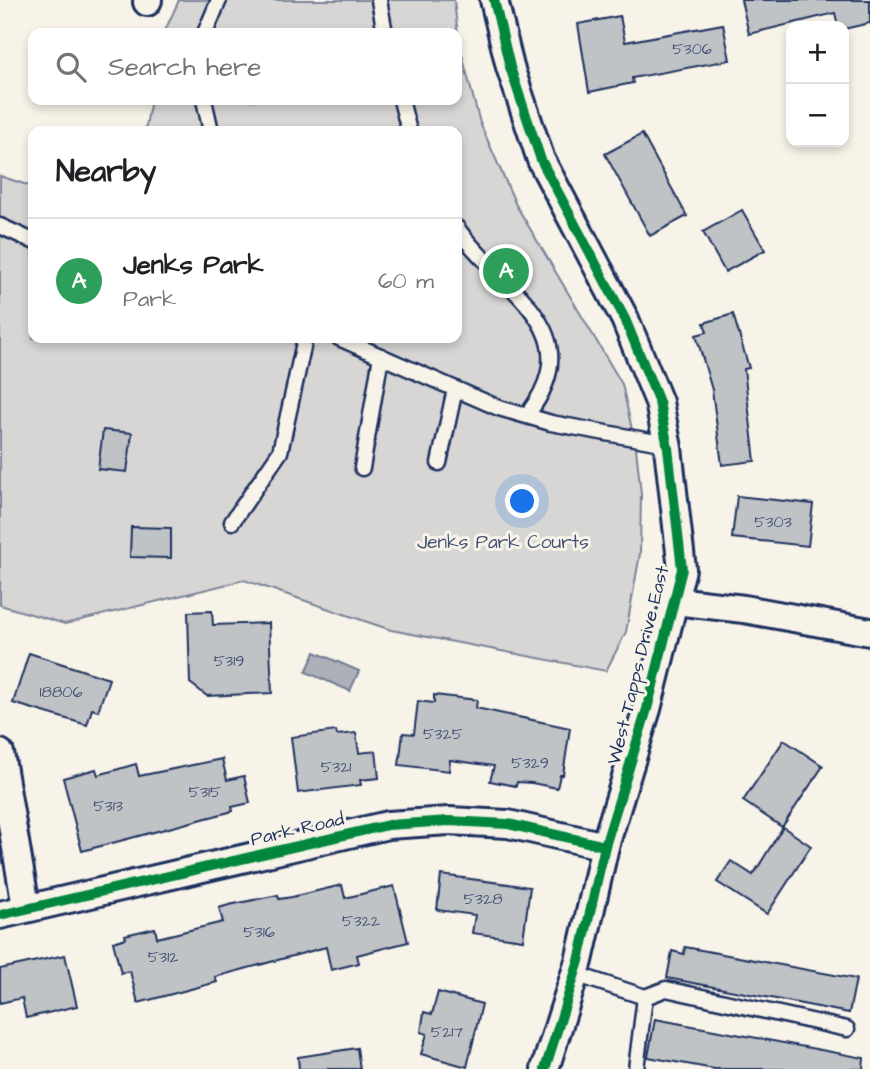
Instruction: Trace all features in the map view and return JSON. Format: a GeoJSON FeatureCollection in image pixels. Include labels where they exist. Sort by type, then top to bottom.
{"type":"FeatureCollection","features":[{"type":"Feature","properties":{"kind":"street","name":"West Tapps Drive East"},"geometry":{"type":"LineString","coordinates":[[494,0],[510,67],[541,160],[634,340],[659,402],[667,444],[682,569],[647,709],[605,846],[550,1068]]}},
{"type":"Feature","properties":{"kind":"street"},"geometry":{"type":"LineString","coordinates":[[675,601],[744,609],[870,632]]}},
{"type":"Feature","properties":{"kind":"street"},"geometry":{"type":"LineString","coordinates":[[0,753],[26,906]]}},
{"type":"Feature","properties":{"kind":"street","name":"Park Road"},"geometry":{"type":"LineString","coordinates":[[0,915],[26,906],[388,825],[449,821],[508,824],[605,846]]}},
{"type":"Feature","properties":{"kind":"lane"},"geometry":{"type":"LineString","coordinates":[[207,28],[219,0]]}},
{"type":"Feature","properties":{"kind":"lane"},"geometry":{"type":"LineString","coordinates":[[379,0],[384,28]]}},
{"type":"Feature","properties":{"kind":"lane"},"geometry":{"type":"LineString","coordinates":[[205,105],[210,126]]}},
{"type":"Feature","properties":{"kind":"lane"},"geometry":{"type":"LineString","coordinates":[[402,105],[408,126]]}},
{"type":"Feature","properties":{"kind":"lane"},"geometry":{"type":"LineString","coordinates":[[0,226],[28,240]]}},
{"type":"Feature","properties":{"kind":"lane"},"geometry":{"type":"LineString","coordinates":[[462,234],[542,322],[550,346],[548,374],[540,398],[527,415]]}},
{"type":"Feature","properties":{"kind":"lane"},"geometry":{"type":"LineString","coordinates":[[232,522],[281,452],[304,343]]}},
{"type":"Feature","properties":{"kind":"lane"},"geometry":{"type":"LineString","coordinates":[[351,343],[499,408],[667,444]]}},
{"type":"Feature","properties":{"kind":"lane"},"geometry":{"type":"LineString","coordinates":[[362,468],[381,356]]}},
{"type":"Feature","properties":{"kind":"lane"},"geometry":{"type":"LineString","coordinates":[[439,463],[455,389]]}},
{"type":"Feature","properties":{"kind":"lane"},"geometry":{"type":"LineString","coordinates":[[575,974],[645,997],[666,989],[847,1029]]}},
{"type":"Feature","properties":{"kind":"lane"},"geometry":{"type":"LineString","coordinates":[[636,1069],[645,997]]}},
{"type":"Feature","properties":{"kind":"green space"},"geometry":{"type":"Polygon","coordinates":[[[179,0],[454,0],[457,28],[166,28],[179,0]]]}},
{"type":"Feature","properties":{"kind":"green space","name":"Jenks Park Courts"},"geometry":{"type":"Polygon","coordinates":[[[462,55],[480,123],[516,205],[622,384],[636,448],[641,494],[640,554],[626,632],[606,671],[391,630],[244,580],[65,624],[0,605],[0,176],[28,185],[28,343],[462,343],[462,126],[146,126],[150,105],[462,105],[462,55]]]}},
{"type":"Feature","properties":{"kind":"shaded area"},"geometry":{"type":"Polygon","coordinates":[[[315,652],[359,671],[350,691],[306,672],[315,652]]]}},
{"type":"Feature","properties":{"kind":"building"},"geometry":{"type":"Polygon","coordinates":[[[741,0],[870,0],[870,23],[849,28],[849,21],[837,21],[835,13],[802,21],[786,21],[786,25],[749,34],[741,0]]]}},
{"type":"Feature","properties":{"kind":"building"},"geometry":{"type":"Polygon","coordinates":[[[620,16],[625,42],[723,24],[730,60],[632,78],[633,83],[589,92],[578,24],[620,16]]]}},
{"type":"Feature","properties":{"kind":"building"},"geometry":{"type":"Polygon","coordinates":[[[642,134],[687,216],[650,236],[605,154],[642,134]]]}},
{"type":"Feature","properties":{"kind":"building"},"geometry":{"type":"Polygon","coordinates":[[[742,210],[765,250],[725,272],[703,232],[742,210]]]}},
{"type":"Feature","properties":{"kind":"building"},"geometry":{"type":"Polygon","coordinates":[[[733,314],[749,368],[744,369],[755,461],[722,465],[712,390],[696,335],[707,332],[704,323],[733,314]]]}},
{"type":"Feature","properties":{"kind":"building"},"geometry":{"type":"Polygon","coordinates":[[[103,430],[132,433],[127,472],[98,469],[103,430]]]}},
{"type":"Feature","properties":{"kind":"building"},"geometry":{"type":"Polygon","coordinates":[[[737,496],[813,504],[808,546],[732,538],[737,496]]]}},
{"type":"Feature","properties":{"kind":"building"},"geometry":{"type":"Polygon","coordinates":[[[131,527],[171,528],[171,558],[130,557],[131,527]]]}},
{"type":"Feature","properties":{"kind":"building"},"geometry":{"type":"Polygon","coordinates":[[[212,611],[213,625],[269,623],[272,693],[207,696],[190,683],[188,612],[212,611]]]}},
{"type":"Feature","properties":{"kind":"building"},"geometry":{"type":"Polygon","coordinates":[[[29,653],[109,679],[98,711],[92,709],[87,725],[13,703],[29,653]]]}},
{"type":"Feature","properties":{"kind":"building"},"geometry":{"type":"Polygon","coordinates":[[[434,695],[477,700],[476,708],[570,728],[563,775],[560,775],[557,788],[532,783],[517,782],[516,786],[490,781],[494,766],[450,760],[449,771],[399,765],[403,733],[414,734],[418,701],[434,703],[434,695]]]}},
{"type":"Feature","properties":{"kind":"building"},"geometry":{"type":"Polygon","coordinates":[[[336,731],[337,735],[356,733],[359,753],[376,751],[379,778],[360,780],[361,785],[298,793],[291,737],[336,731]]]}},
{"type":"Feature","properties":{"kind":"building"},"geometry":{"type":"Polygon","coordinates":[[[784,740],[823,766],[782,827],[743,801],[784,740]]]}},
{"type":"Feature","properties":{"kind":"building"},"geometry":{"type":"Polygon","coordinates":[[[222,759],[227,780],[244,776],[250,803],[232,807],[233,811],[82,851],[63,778],[96,769],[98,775],[136,764],[139,776],[222,759]]]}},
{"type":"Feature","properties":{"kind":"building"},"geometry":{"type":"Polygon","coordinates":[[[783,827],[811,846],[767,914],[717,882],[731,861],[753,875],[783,827]]]}},
{"type":"Feature","properties":{"kind":"building"},"geometry":{"type":"Polygon","coordinates":[[[441,875],[530,887],[523,940],[472,933],[475,915],[437,910],[441,875]]]}},
{"type":"Feature","properties":{"kind":"building"},"geometry":{"type":"Polygon","coordinates":[[[342,885],[345,898],[394,886],[408,942],[357,955],[359,963],[331,970],[326,947],[215,977],[217,982],[138,1003],[130,971],[121,973],[113,942],[126,938],[125,935],[155,928],[157,938],[223,922],[219,908],[229,905],[278,895],[279,899],[292,897],[342,885]]]}},
{"type":"Feature","properties":{"kind":"building"},"geometry":{"type":"Polygon","coordinates":[[[685,947],[856,979],[849,1013],[667,978],[672,951],[684,954],[685,947]]]}},
{"type":"Feature","properties":{"kind":"building"},"geometry":{"type":"Polygon","coordinates":[[[65,955],[77,1006],[26,1018],[22,998],[0,1003],[0,969],[65,955]]]}},
{"type":"Feature","properties":{"kind":"building"},"geometry":{"type":"Polygon","coordinates":[[[438,992],[482,1004],[467,1067],[421,1054],[427,1034],[421,1032],[424,1012],[432,1014],[438,992]]]}},
{"type":"Feature","properties":{"kind":"building"},"geometry":{"type":"Polygon","coordinates":[[[655,1019],[864,1058],[863,1069],[714,1069],[648,1057],[655,1019]]]}},
{"type":"Feature","properties":{"kind":"building"},"geometry":{"type":"Polygon","coordinates":[[[357,1048],[360,1069],[299,1069],[298,1057],[357,1048]]]}},
{"type":"Feature","properties":{"kind":"cycle path"},"geometry":{"type":"LineString","coordinates":[[494,0],[510,67],[541,160],[625,319],[659,402],[668,448],[682,569],[647,709],[605,846],[579,961],[545,1069]]}},
{"type":"Feature","properties":{"kind":"cycle path"},"geometry":{"type":"LineString","coordinates":[[0,915],[388,825],[449,821],[508,824],[605,846]]}},
{"type":"Feature","properties":{"kind":"place","name":"Jenks Park"},"geometry":{"type":"Point","coordinates":[506,271]}}]}
